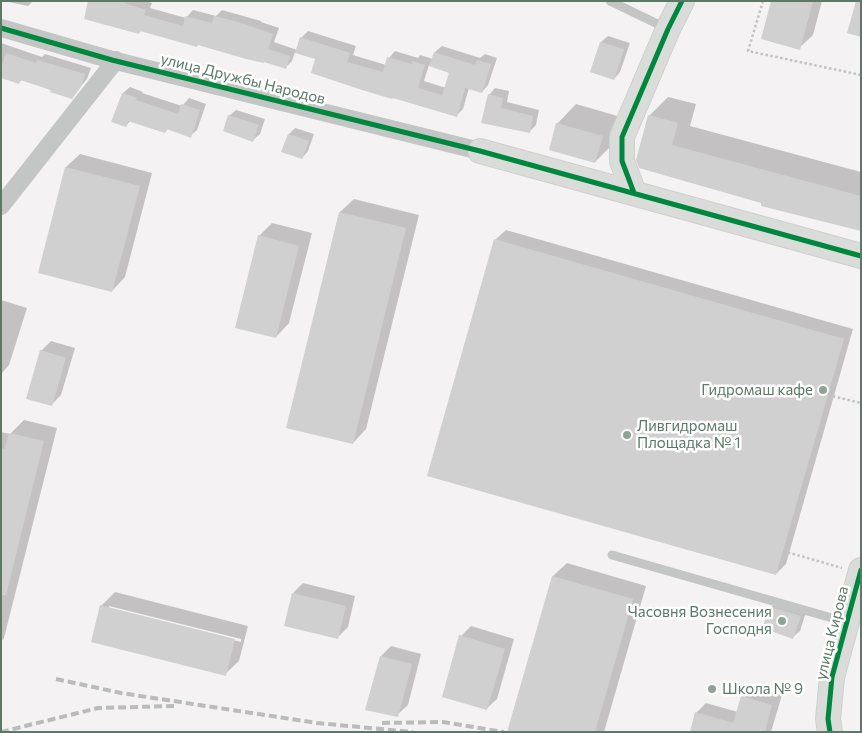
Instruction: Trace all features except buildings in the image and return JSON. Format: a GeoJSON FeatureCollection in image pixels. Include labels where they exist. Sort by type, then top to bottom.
{"type":"FeatureCollection","features":[{"type":"Feature","properties":{"kind":"street"},"geometry":{"type":"LineString","coordinates":[[575,177],[588,176],[600,170],[609,161],[624,132],[682,1]]}},
{"type":"Feature","properties":{"kind":"street","name":"улица Дружбы Народов"},"geometry":{"type":"LineString","coordinates":[[1,28],[116,60],[480,151]]}},
{"type":"Feature","properties":{"kind":"street"},"geometry":{"type":"LineString","coordinates":[[1,206],[116,60]]}},
{"type":"Feature","properties":{"kind":"street"},"geometry":{"type":"LineString","coordinates":[[624,132],[621,143],[622,161],[634,193]]}},
{"type":"Feature","properties":{"kind":"street"},"geometry":{"type":"LineString","coordinates":[[480,151],[861,256]]}},
{"type":"Feature","properties":{"kind":"street","name":"улица Кирова"},"geometry":{"type":"LineString","coordinates":[[830,732],[829,712],[832,677],[860,571]]}},
{"type":"Feature","properties":{"kind":"lane"},"geometry":{"type":"LineString","coordinates":[[610,1],[668,29]]}},
{"type":"Feature","properties":{"kind":"lane"},"geometry":{"type":"LineString","coordinates":[[612,555],[846,622]]}},
{"type":"Feature","properties":{"kind":"path"},"geometry":{"type":"LineString","coordinates":[[763,1],[748,51],[861,75]]}},
{"type":"Feature","properties":{"kind":"path"},"geometry":{"type":"LineString","coordinates":[[828,395],[861,403]]}},
{"type":"Feature","properties":{"kind":"path"},"geometry":{"type":"LineString","coordinates":[[784,551],[860,571]]}},
{"type":"Feature","properties":{"kind":"railway"},"geometry":{"type":"LineString","coordinates":[[56,679],[121,693],[317,723],[413,732]]}},
{"type":"Feature","properties":{"kind":"railway"},"geometry":{"type":"LineString","coordinates":[[1,732],[98,708],[175,706]]}},
{"type":"Feature","properties":{"kind":"railway"},"geometry":{"type":"LineString","coordinates":[[382,723],[443,722],[504,732]]}},
{"type":"Feature","properties":{"kind":"cycle path"},"geometry":{"type":"LineString","coordinates":[[634,193],[622,161],[622,137],[668,29],[682,1]]}},
{"type":"Feature","properties":{"kind":"cycle path"},"geometry":{"type":"LineString","coordinates":[[1,28],[112,60],[480,151],[861,256]]}},
{"type":"Feature","properties":{"kind":"cycle path"},"geometry":{"type":"LineString","coordinates":[[830,732],[828,719],[832,677],[861,570]]}},
{"type":"Feature","properties":{"kind":"place","name":"Гидромаш кафе"},"geometry":{"type":"Point","coordinates":[823,390]}},
{"type":"Feature","properties":{"kind":"place","name":"Ливгидромаш Площадка № 1"},"geometry":{"type":"Point","coordinates":[627,435]}},
{"type":"Feature","properties":{"kind":"place","name":"Часовня Вознесения Господня"},"geometry":{"type":"Point","coordinates":[782,621]}},
{"type":"Feature","properties":{"kind":"place","name":"Школа № 9"},"geometry":{"type":"Point","coordinates":[712,689]}}]}
